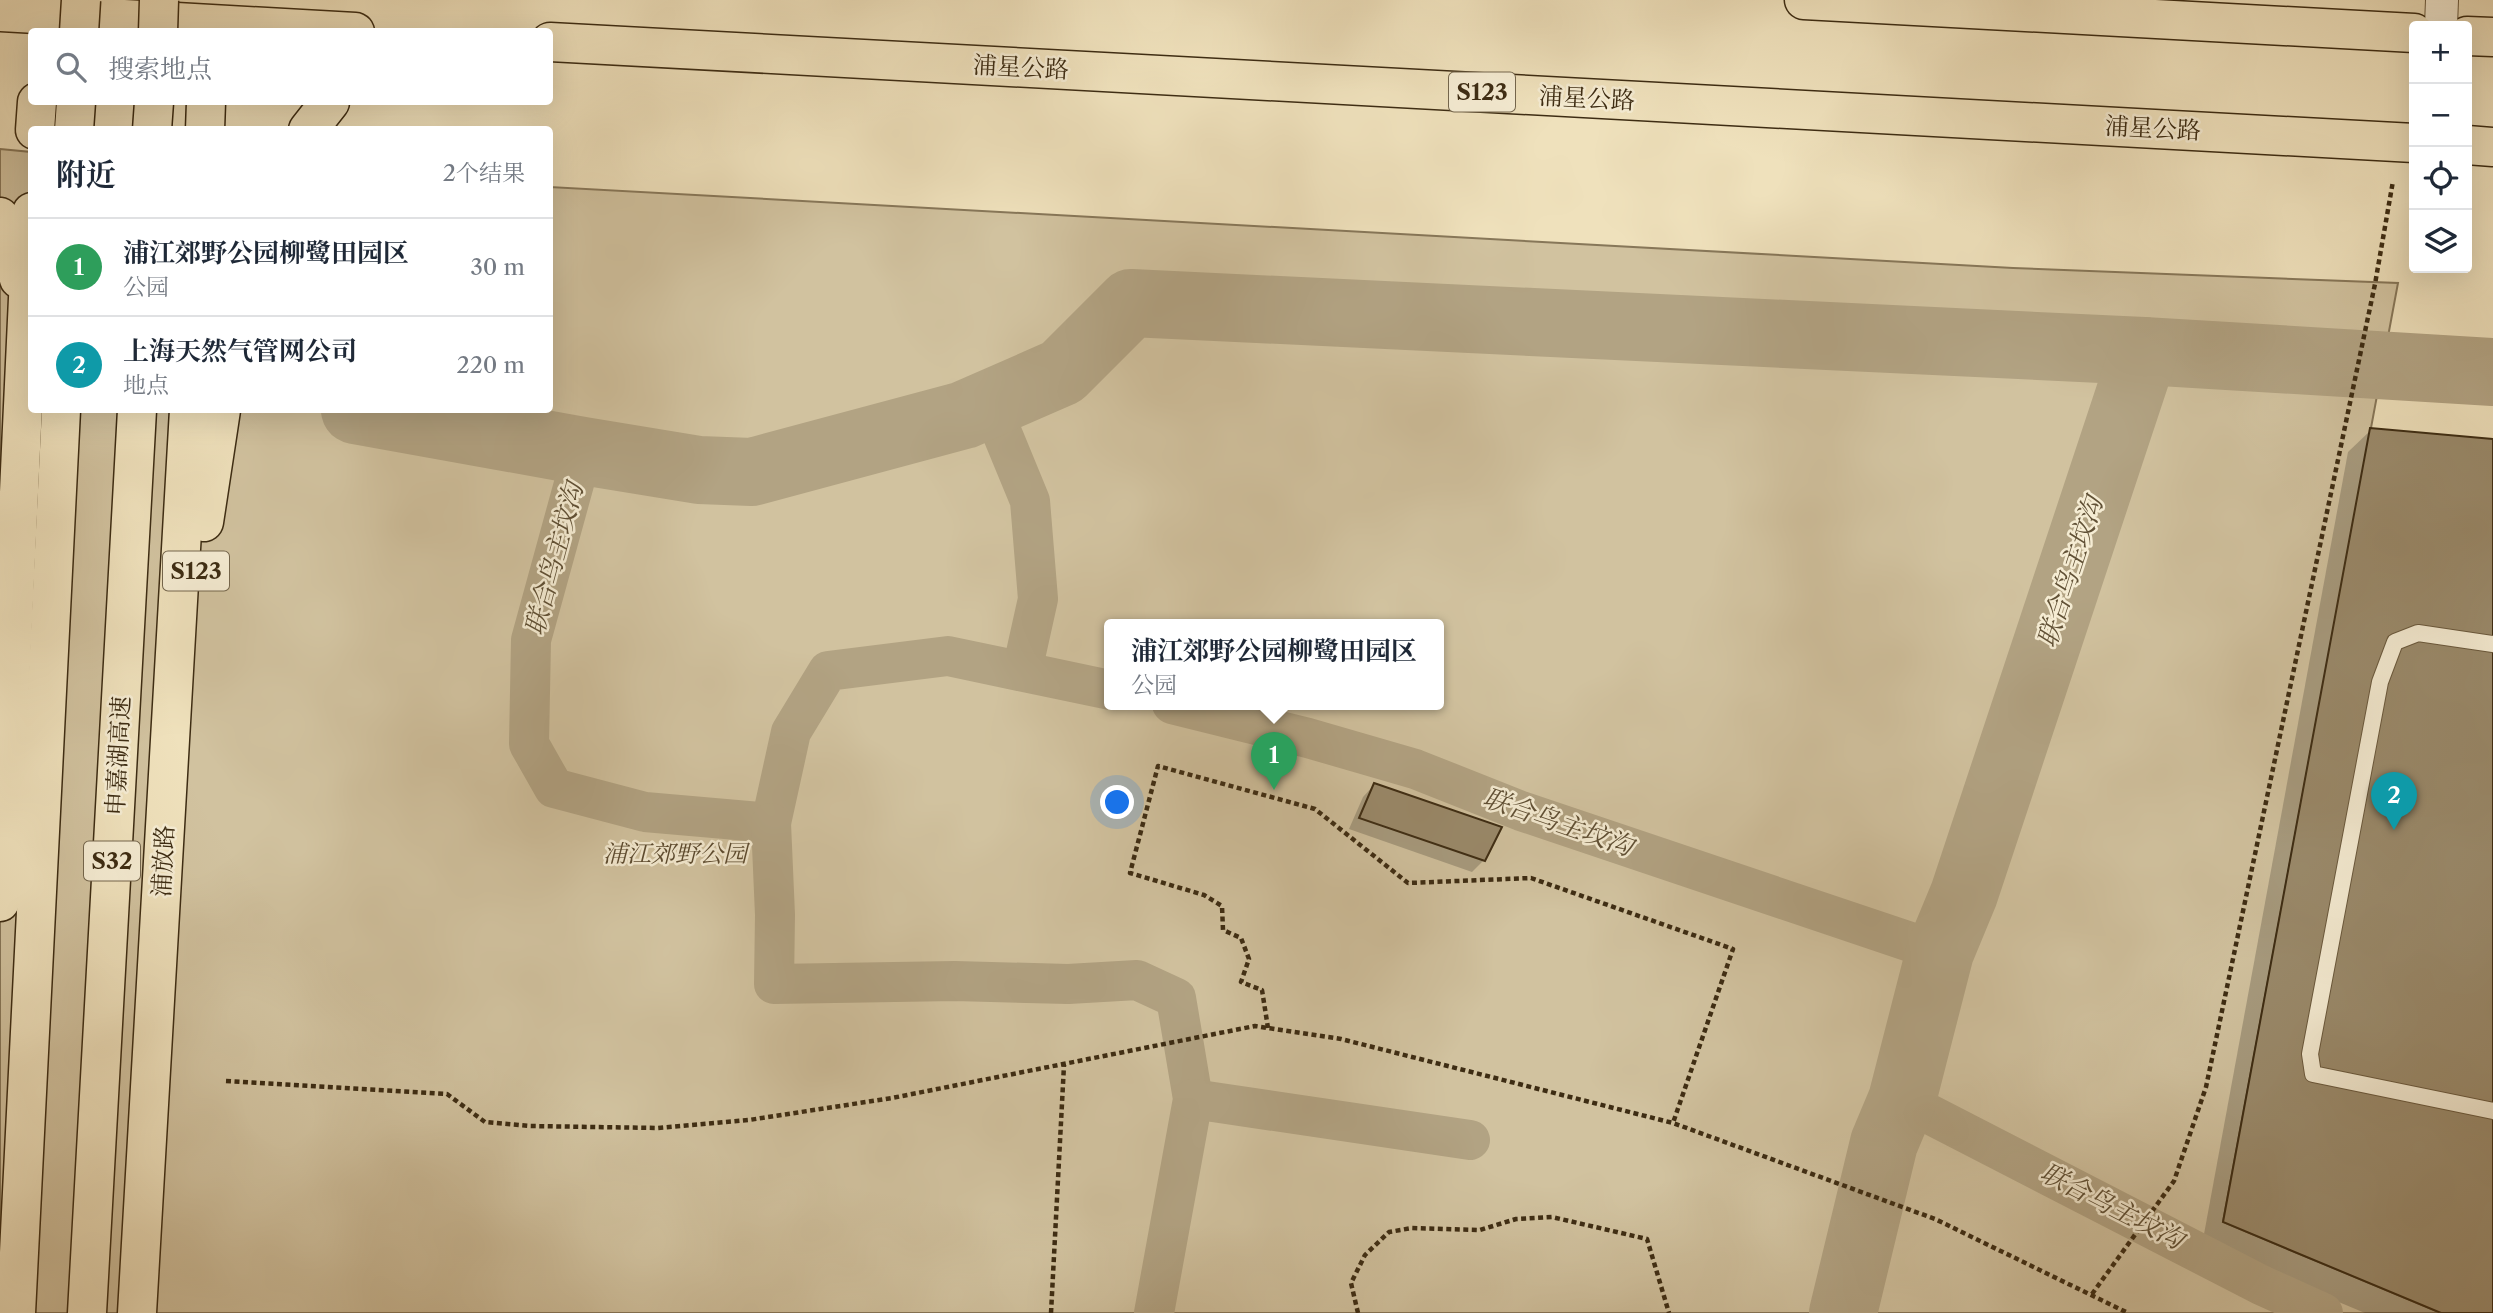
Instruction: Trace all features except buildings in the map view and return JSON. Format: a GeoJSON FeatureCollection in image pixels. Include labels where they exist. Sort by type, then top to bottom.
{"type":"FeatureCollection","features":[{"type":"Feature","properties":{"kind":"main road"},"geometry":{"type":"LineString","coordinates":[[79,28],[81,0]]}},
{"type":"Feature","properties":{"kind":"main road"},"geometry":{"type":"LineString","coordinates":[[1804,0],[2409,33]]}},
{"type":"Feature","properties":{"kind":"main road"},"geometry":{"type":"LineString","coordinates":[[0,12],[211,18],[314,28]]}},
{"type":"Feature","properties":{"kind":"main road"},"geometry":{"type":"LineString","coordinates":[[2472,36],[2493,37]]}},
{"type":"Feature","properties":{"kind":"main road","name":"浦星公路"},"geometry":{"type":"LineString","coordinates":[[553,42],[2407,142]]}},
{"type":"Feature","properties":{"kind":"main road"},"geometry":{"type":"LineString","coordinates":[[35,126],[37,105]]}},
{"type":"Feature","properties":{"kind":"main road"},"geometry":{"type":"LineString","coordinates":[[74,126],[76,105]]}},
{"type":"Feature","properties":{"kind":"main road"},"geometry":{"type":"LineString","coordinates":[[152,126],[154,105]]}},
{"type":"Feature","properties":{"kind":"main road"},"geometry":{"type":"LineString","coordinates":[[205,126],[206,105]]}},
{"type":"Feature","properties":{"kind":"main road"},"geometry":{"type":"LineString","coordinates":[[311,126],[328,105]]}},
{"type":"Feature","properties":{"kind":"main road"},"geometry":{"type":"LineString","coordinates":[[2472,145],[2493,147]]}},
{"type":"Feature","properties":{"kind":"main road"},"geometry":{"type":"LineString","coordinates":[[0,217],[27,306]]}},
{"type":"Feature","properties":{"kind":"main road"},"geometry":{"type":"LineString","coordinates":[[0,902],[28,287]]}},
{"type":"Feature","properties":{"kind":"main road"},"geometry":{"type":"LineString","coordinates":[[16,1313],[61,413]]}},
{"type":"Feature","properties":{"kind":"main road","name":"申嘉湖高速"},"geometry":{"type":"LineString","coordinates":[[87,1313],[137,413]]}},
{"type":"Feature","properties":{"kind":"main road","name":"浦放路"},"geometry":{"type":"LineString","coordinates":[[137,1313],[171,721],[204,416]]}},
{"type":"Feature","properties":{"kind":"street"},"geometry":{"type":"LineString","coordinates":[[2441,21],[2442,0]]}},
{"type":"Feature","properties":{"kind":"lane"},"geometry":{"type":"LineString","coordinates":[[2493,644],[2418,633],[2395,642],[2380,682],[2310,1054],[2313,1074],[2493,1111]]}},
{"type":"Feature","properties":{"kind":"path"},"geometry":{"type":"LineString","coordinates":[[2092,1294],[2174,1181],[2206,1087],[2350,393],[2407,142]]}},
{"type":"Feature","properties":{"kind":"path"},"geometry":{"type":"LineString","coordinates":[[1268,1028],[1262,990],[1241,982],[1249,959],[1241,938],[1223,930],[1222,906],[1204,895],[1130,873],[1158,766],[1315,809],[1408,883],[1531,878],[1733,949],[1673,1123]]}},
{"type":"Feature","properties":{"kind":"path"},"geometry":{"type":"LineString","coordinates":[[226,1081],[447,1094],[485,1122],[658,1128],[750,1120],[814,1110],[1064,1065],[1255,1026],[1341,1039],[1673,1123],[1935,1219],[2128,1313]]}},
{"type":"Feature","properties":{"kind":"path"},"geometry":{"type":"LineString","coordinates":[[1051,1313],[1064,1065]]}},
{"type":"Feature","properties":{"kind":"path"},"geometry":{"type":"LineString","coordinates":[[1358,1313],[1352,1283],[1365,1255],[1389,1231],[1412,1228],[1480,1230],[1516,1219],[1552,1217],[1647,1239],[1669,1313]]}},
{"type":"Feature","properties":{"kind":"green space","name":"浦江郊野公园"},"geometry":{"type":"Polygon","coordinates":[[[0,149],[28,152],[28,413],[553,413],[553,187],[2013,268],[2398,283],[2223,1222],[2441,1313],[0,1313],[0,149]]]}},
{"type":"Feature","properties":{"kind":"waterway"},"geometry":{"type":"LineString","coordinates":[[372,413],[699,470],[752,472],[964,415],[1062,372],[1131,303],[2144,351],[2493,372]]}},
{"type":"Feature","properties":{"kind":"waterway","name":"联合鸟主坟沟"},"geometry":{"type":"LineString","coordinates":[[1843,1313],[1884,1143],[1902,1100],[1940,952],[1964,894],[2144,351]]}},
{"type":"Feature","properties":{"kind":"waterway"},"geometry":{"type":"LineString","coordinates":[[990,404],[1030,501],[1038,599],[1022,671]]}},
{"type":"Feature","properties":{"kind":"waterway","name":"联合鸟主坟沟"},"geometry":{"type":"LineString","coordinates":[[583,451],[531,640],[529,744],[554,788],[645,812],[771,823],[791,732],[828,671],[948,656],[1104,689]]}},
{"type":"Feature","properties":{"kind":"waterway","name":"联合鸟主坟沟"},"geometry":{"type":"LineString","coordinates":[[1196,710],[1415,769],[1521,811],[1940,952]]}},
{"type":"Feature","properties":{"kind":"waterway"},"geometry":{"type":"LineString","coordinates":[[771,823],[775,915],[774,984],[955,981],[1068,984],[1137,980],[1176,998],[1193,1099],[1154,1313]]}},
{"type":"Feature","properties":{"kind":"waterway"},"geometry":{"type":"LineString","coordinates":[[1193,1099],[1470,1140]]}},
{"type":"Feature","properties":{"kind":"waterway","name":"联合鸟主坟沟"},"geometry":{"type":"LineString","coordinates":[[1902,1100],[2261,1285],[2323,1313]]}},
{"type":"Feature","properties":{"kind":"place","name":"浦江郊野公园柳鹭田园区"},"geometry":{"type":"Point","coordinates":[1274,790]}},
{"type":"Feature","properties":{"kind":"place","name":"上海天然气管网公司"},"geometry":{"type":"Point","coordinates":[2394,830]}}]}
